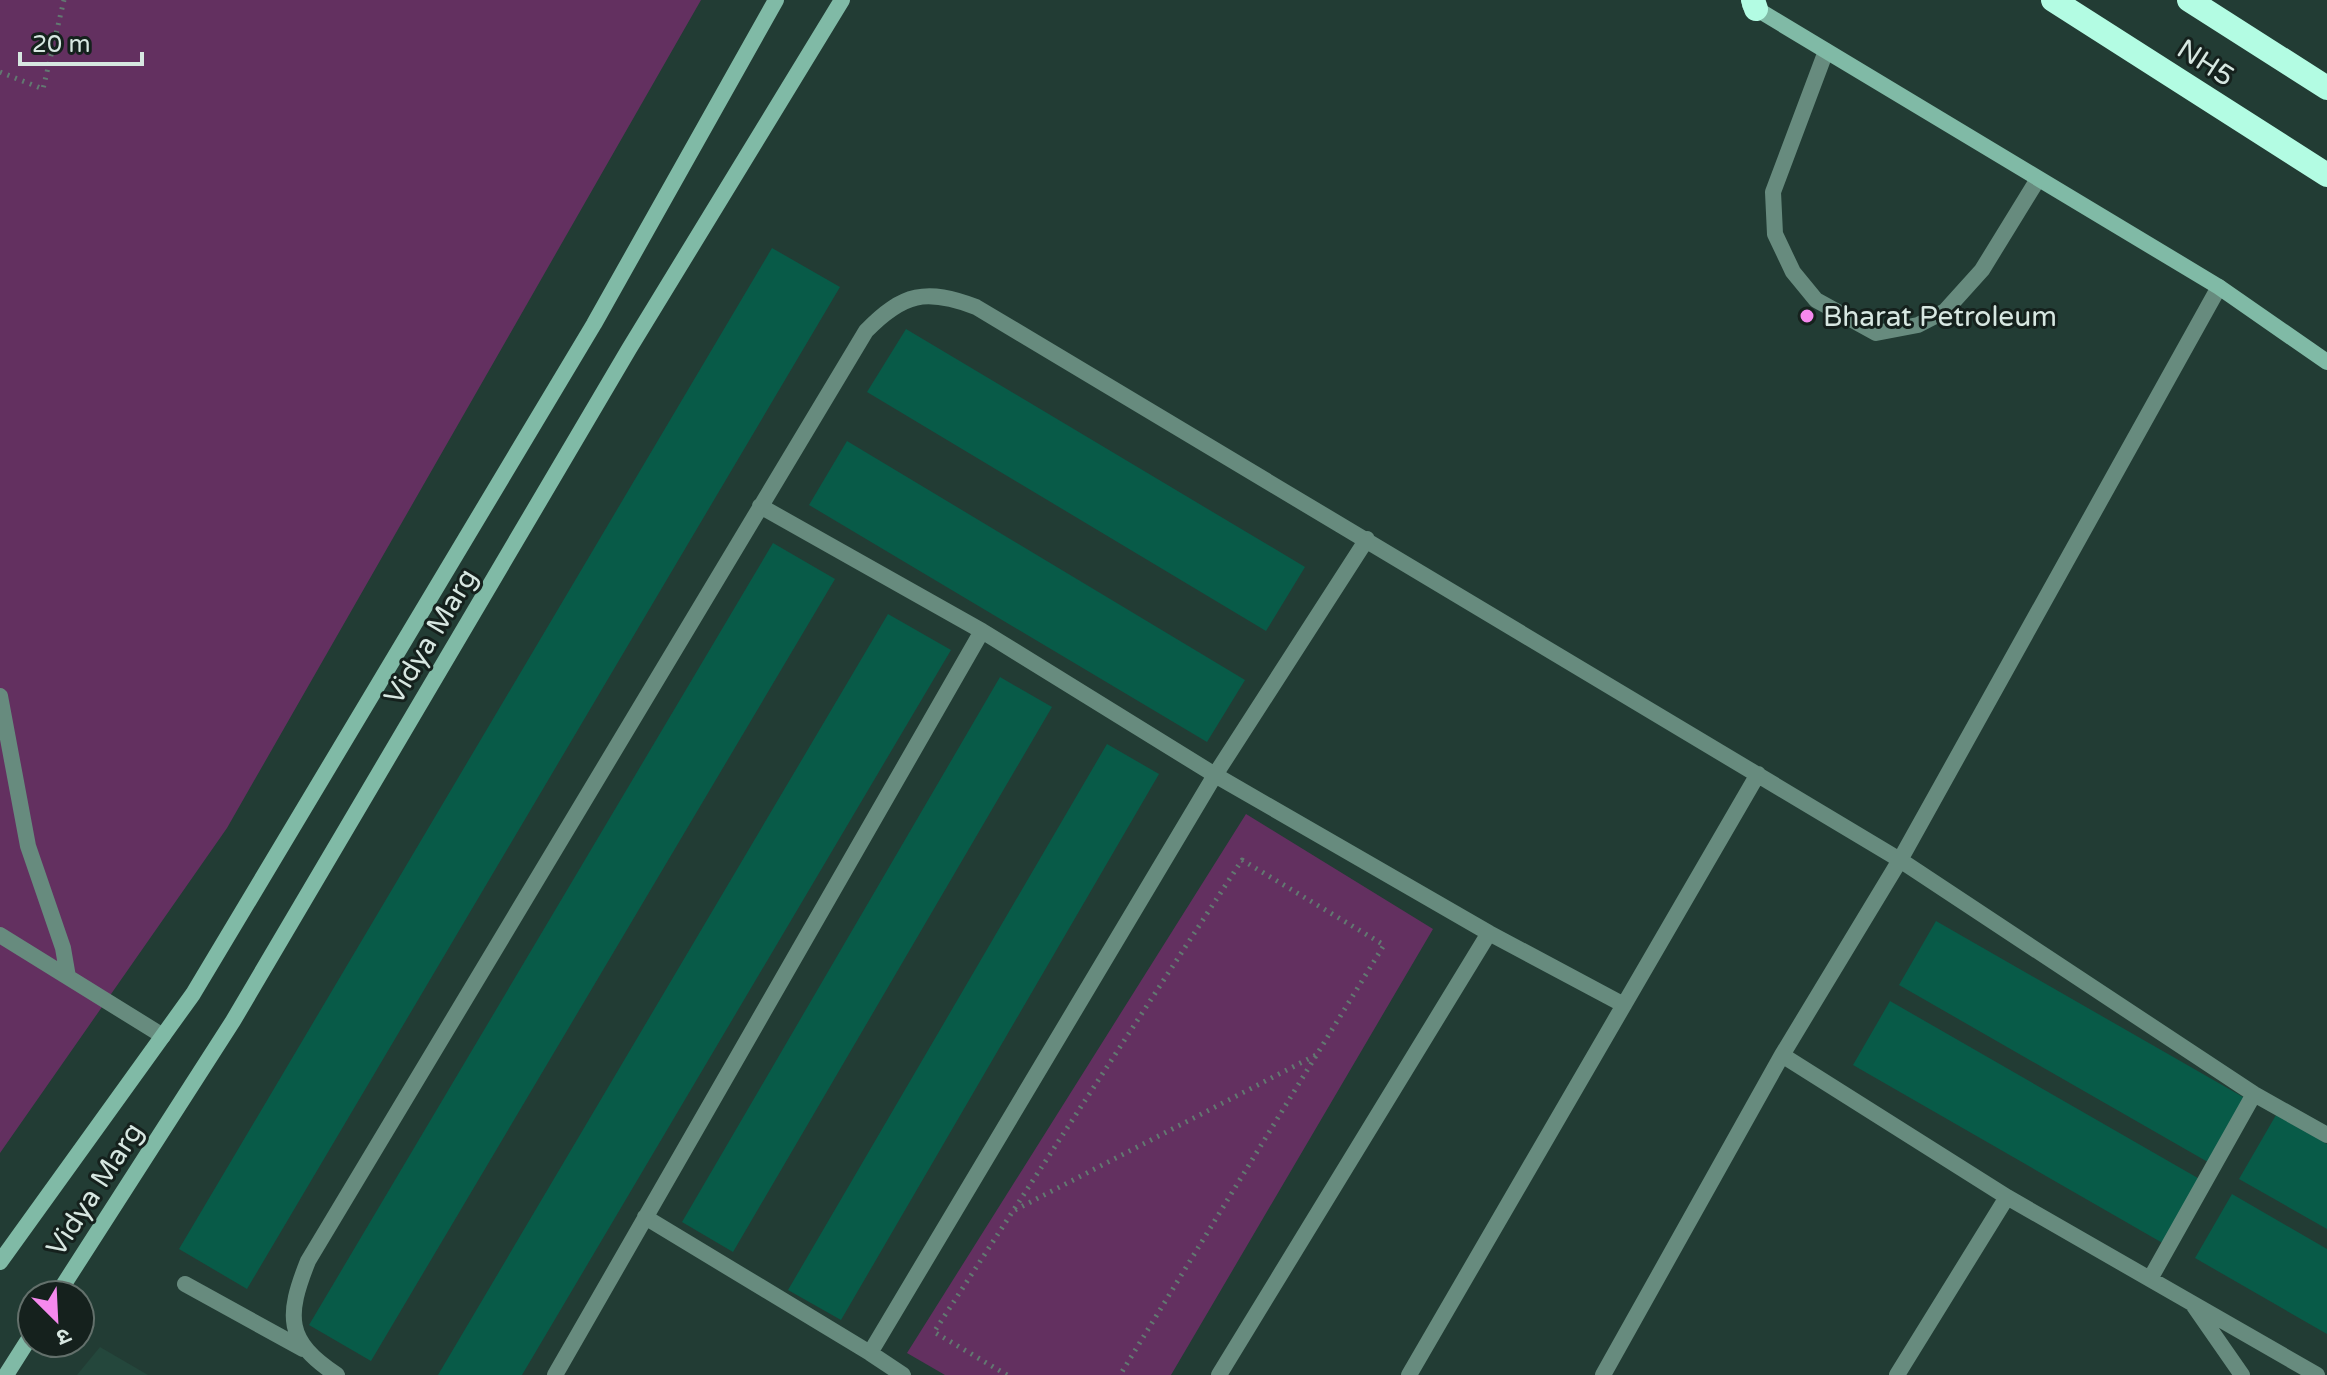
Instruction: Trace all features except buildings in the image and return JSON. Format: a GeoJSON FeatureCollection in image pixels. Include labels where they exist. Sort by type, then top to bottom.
{"type":"FeatureCollection","features":[{"type":"Feature","properties":{"kind":"highway","name":"NH5"},"geometry":{"type":"LineString","coordinates":[[2053,0],[2327,175]]}},
{"type":"Feature","properties":{"kind":"highway","name":"NH5"},"geometry":{"type":"LineString","coordinates":[[2189,0],[2327,88]]}},
{"type":"Feature","properties":{"kind":"main road","name":"Vidya Marg"},"geometry":{"type":"LineString","coordinates":[[0,1262],[193,994],[594,324],[776,0]]}},
{"type":"Feature","properties":{"kind":"main road","name":"Vidya Marg"},"geometry":{"type":"LineString","coordinates":[[67,1279],[233,1021],[629,349],[842,0]]}},
{"type":"Feature","properties":{"kind":"main road"},"geometry":{"type":"LineString","coordinates":[[1750,3],[2219,287],[2327,362]]}},
{"type":"Feature","properties":{"kind":"street"},"geometry":{"type":"LineString","coordinates":[[1826,51],[1773,192],[1775,234],[1793,272],[1816,300],[1876,333],[1918,325],[1945,311],[1982,270],[2038,179]]}},
{"type":"Feature","properties":{"kind":"street"},"geometry":{"type":"LineString","coordinates":[[1603,1375],[1782,1055],[1900,860],[2219,287]]}},
{"type":"Feature","properties":{"kind":"street"},"geometry":{"type":"LineString","coordinates":[[304,1350],[297,1338],[294,1305],[308,1261],[866,331],[886,310],[934,296],[952,298],[976,307],[1758,774],[1900,860],[2254,1094],[2327,1135]]}},
{"type":"Feature","properties":{"kind":"street"},"geometry":{"type":"LineString","coordinates":[[760,506],[982,631],[1215,775],[1489,933],[1624,1005]]}},
{"type":"Feature","properties":{"kind":"street"},"geometry":{"type":"LineString","coordinates":[[870,1353],[1215,775],[1367,539]]}},
{"type":"Feature","properties":{"kind":"street"},"geometry":{"type":"LineString","coordinates":[[555,1375],[982,631]]}},
{"type":"Feature","properties":{"kind":"street"},"geometry":{"type":"LineString","coordinates":[[0,696],[28,846],[63,948],[68,977]]}},
{"type":"Feature","properties":{"kind":"street"},"geometry":{"type":"LineString","coordinates":[[1409,1375],[1758,774]]}},
{"type":"Feature","properties":{"kind":"street"},"geometry":{"type":"LineString","coordinates":[[1219,1375],[1489,933]]}},
{"type":"Feature","properties":{"kind":"street"},"geometry":{"type":"LineString","coordinates":[[0,935],[163,1036]]}},
{"type":"Feature","properties":{"kind":"street"},"geometry":{"type":"LineString","coordinates":[[1782,1055],[2007,1197],[2317,1375]]}},
{"type":"Feature","properties":{"kind":"street"},"geometry":{"type":"LineString","coordinates":[[2150,1279],[2254,1094]]}},
{"type":"Feature","properties":{"kind":"street"},"geometry":{"type":"LineString","coordinates":[[1897,1375],[2007,1197]]}},
{"type":"Feature","properties":{"kind":"street"},"geometry":{"type":"LineString","coordinates":[[645,1217],[903,1375]]}},
{"type":"Feature","properties":{"kind":"street"},"geometry":{"type":"LineString","coordinates":[[185,1284],[304,1350],[337,1375]]}},
{"type":"Feature","properties":{"kind":"street"},"geometry":{"type":"LineString","coordinates":[[2191,1301],[2238,1370],[2219,1375]]}},
{"type":"Feature","properties":{"kind":"path"},"geometry":{"type":"LineString","coordinates":[[0,72],[43,89],[64,0]]}},
{"type":"Feature","properties":{"kind":"path"},"geometry":{"type":"LineString","coordinates":[[1007,1375],[934,1332],[1242,860],[1384,945],[1120,1375]]}},
{"type":"Feature","properties":{"kind":"path"},"geometry":{"type":"LineString","coordinates":[[1013,1211],[1317,1054]]}},
{"type":"Feature","properties":{"kind":"shaded area"},"geometry":{"type":"Polygon","coordinates":[[[0,0],[701,0],[227,828],[0,1153],[0,0]]]}},
{"type":"Feature","properties":{"kind":"shaded area"},"geometry":{"type":"Polygon","coordinates":[[[1246,814],[1433,929],[1171,1375],[945,1375],[907,1353],[1246,814]]]}},
{"type":"Feature","properties":{"kind":"shaded area"},"geometry":{"type":"Polygon","coordinates":[[[100,1347],[148,1375],[77,1375],[90,1359],[96,1359],[100,1347]]]}},
{"type":"Feature","properties":{"kind":"place","name":"Bharat Petroleum"},"geometry":{"type":"Point","coordinates":[1807,316]}}]}
